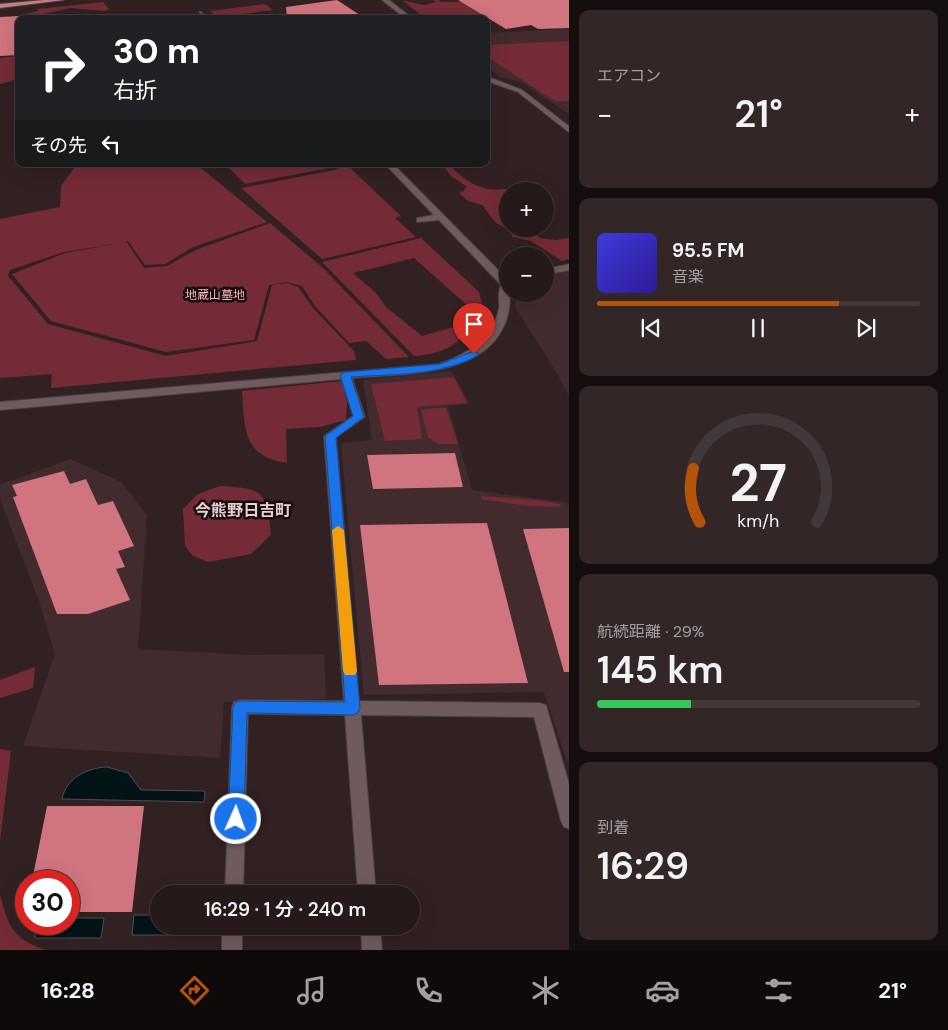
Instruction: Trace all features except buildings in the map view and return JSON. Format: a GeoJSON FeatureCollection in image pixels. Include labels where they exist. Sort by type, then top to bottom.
{"type":"FeatureCollection","features":[{"type":"Feature","properties":{"kind":"main road"},"geometry":{"type":"LineString","coordinates":[[0,6],[61,0]]}},
{"type":"Feature","properties":{"kind":"street"},"geometry":{"type":"LineString","coordinates":[[385,0],[405,15]]}},
{"type":"Feature","properties":{"kind":"street"},"geometry":{"type":"LineString","coordinates":[[490,80],[520,91],[569,131]]}},
{"type":"Feature","properties":{"kind":"street"},"geometry":{"type":"LineString","coordinates":[[556,121],[569,119]]}},
{"type":"Feature","properties":{"kind":"street"},"geometry":{"type":"LineString","coordinates":[[392,167],[499,275]]}},
{"type":"Feature","properties":{"kind":"street"},"geometry":{"type":"LineString","coordinates":[[420,220],[440,217]]}},
{"type":"Feature","properties":{"kind":"street"},"geometry":{"type":"LineString","coordinates":[[554,270],[569,267]]}},
{"type":"Feature","properties":{"kind":"street"},"geometry":{"type":"LineString","coordinates":[[0,406],[425,368],[460,361],[488,343],[505,307],[504,302]]}},
{"type":"Feature","properties":{"kind":"street"},"geometry":{"type":"LineString","coordinates":[[345,375],[359,417],[330,436],[366,885]]}},
{"type":"Feature","properties":{"kind":"street"},"geometry":{"type":"LineString","coordinates":[[234,885],[240,707],[540,710],[569,821]]}},
{"type":"Feature","properties":{"kind":"street"},"geometry":{"type":"LineString","coordinates":[[232,935],[232,950]]}},
{"type":"Feature","properties":{"kind":"street"},"geometry":{"type":"LineString","coordinates":[[371,935],[372,950]]}},
{"type":"Feature","properties":{"kind":"shaded area"},"geometry":{"type":"Polygon","coordinates":[[[569,29],[569,114],[521,82],[500,77],[490,69],[490,33],[569,29]]]}},
{"type":"Feature","properties":{"kind":"shaded area"},"geometry":{"type":"Polygon","coordinates":[[[569,271],[569,396],[555,370],[515,307],[516,302],[554,302],[554,275],[569,271]]]}},
{"type":"Feature","properties":{"kind":"shaded area"},"geometry":{"type":"Polygon","coordinates":[[[451,371],[470,404],[448,406],[472,490],[569,503],[569,762],[567,762],[544,692],[364,695],[341,443],[372,440],[363,380],[451,371]]]}},
{"type":"Feature","properties":{"kind":"shaded area"},"geometry":{"type":"Polygon","coordinates":[[[70,459],[121,482],[147,515],[138,649],[250,655],[324,654],[326,699],[224,702],[220,758],[23,746],[55,654],[40,604],[0,499],[0,485],[70,459]]]}},
{"type":"Feature","properties":{"kind":"shaded area"},"geometry":{"type":"Polygon","coordinates":[[[107,767],[128,773],[141,790],[205,791],[204,802],[62,799],[68,785],[78,776],[92,769],[107,767]]]}},
{"type":"Feature","properties":{"kind":"shaded area"},"geometry":{"type":"Polygon","coordinates":[[[134,915],[150,915],[150,935],[132,935],[134,915]]]}},
{"type":"Feature","properties":{"kind":"shaded area"},"geometry":{"type":"Polygon","coordinates":[[[80,918],[104,918],[101,938],[35,938],[36,935],[80,935],[80,918]]]}},
{"type":"Feature","properties":{"kind":"green space"},"geometry":{"type":"Polygon","coordinates":[[[402,0],[424,5],[436,2],[433,0],[440,0],[438,2],[569,0],[569,5],[490,15],[421,15],[402,0]]]}},
{"type":"Feature","properties":{"kind":"green space"},"geometry":{"type":"Polygon","coordinates":[[[103,2],[109,9],[104,11],[70,8],[38,15],[21,15],[38,11],[37,9],[103,2]]]}},
{"type":"Feature","properties":{"kind":"green space"},"geometry":{"type":"Polygon","coordinates":[[[265,4],[273,10],[236,15],[214,15],[210,11],[265,4]]]}},
{"type":"Feature","properties":{"kind":"green space"},"geometry":{"type":"Polygon","coordinates":[[[569,41],[569,101],[556,101],[548,97],[490,59],[490,45],[569,41]]]}},
{"type":"Feature","properties":{"kind":"green space"},"geometry":{"type":"Polygon","coordinates":[[[15,56],[15,80],[0,84],[0,58],[15,56]]]}},
{"type":"Feature","properties":{"kind":"green space","name":"地蔵山墓地"},"geometry":{"type":"Polygon","coordinates":[[[75,167],[200,167],[267,222],[193,247],[165,264],[145,265],[128,241],[126,241],[144,268],[167,266],[196,250],[270,223],[323,268],[409,357],[386,359],[366,341],[349,343],[315,306],[302,286],[287,282],[269,285],[254,340],[166,352],[51,321],[12,274],[65,253],[119,243],[64,252],[10,270],[8,276],[48,324],[166,356],[257,341],[272,285],[287,283],[298,287],[313,308],[354,351],[356,360],[51,388],[52,374],[0,378],[0,219],[60,207],[61,186],[75,167]]]}},
{"type":"Feature","properties":{"kind":"green space"},"geometry":{"type":"Polygon","coordinates":[[[228,167],[329,168],[245,184],[228,167]]]}},
{"type":"Feature","properties":{"kind":"green space"},"geometry":{"type":"Polygon","coordinates":[[[333,167],[349,167],[401,216],[395,218],[416,237],[322,259],[241,188],[340,169],[333,167]]]}},
{"type":"Feature","properties":{"kind":"green space"},"geometry":{"type":"Polygon","coordinates":[[[444,167],[452,167],[461,176],[480,187],[499,189],[499,224],[482,205],[468,201],[459,193],[464,191],[466,186],[451,176],[444,167]]]}},
{"type":"Feature","properties":{"kind":"green space"},"geometry":{"type":"Polygon","coordinates":[[[513,237],[539,237],[556,240],[569,238],[569,259],[562,261],[554,256],[554,247],[540,247],[531,241],[513,237]]]}},
{"type":"Feature","properties":{"kind":"green space"},"geometry":{"type":"Polygon","coordinates":[[[421,238],[479,292],[482,304],[476,313],[414,258],[353,273],[375,292],[387,308],[422,336],[475,321],[456,343],[441,351],[414,356],[322,262],[421,238]]]}},
{"type":"Feature","properties":{"kind":"green space"},"geometry":{"type":"Polygon","coordinates":[[[454,377],[467,403],[417,407],[422,439],[385,441],[371,384],[454,377]]]}},
{"type":"Feature","properties":{"kind":"green space"},"geometry":{"type":"Polygon","coordinates":[[[343,381],[347,403],[346,420],[320,427],[286,429],[287,463],[261,454],[254,447],[246,429],[242,391],[343,381]]]}},
{"type":"Feature","properties":{"kind":"green space"},"geometry":{"type":"Polygon","coordinates":[[[446,408],[458,444],[439,444],[428,438],[421,410],[446,408]]]}},
{"type":"Feature","properties":{"kind":"green space"},"geometry":{"type":"Polygon","coordinates":[[[220,486],[246,488],[260,495],[267,509],[271,535],[251,554],[208,562],[193,556],[185,546],[183,509],[198,494],[220,486]]]}},
{"type":"Feature","properties":{"kind":"green space"},"geometry":{"type":"Polygon","coordinates":[[[481,496],[536,500],[560,504],[561,507],[527,506],[481,499],[481,496]]]}},
{"type":"Feature","properties":{"kind":"green space"},"geometry":{"type":"Polygon","coordinates":[[[35,667],[33,688],[0,698],[0,680],[35,667]]]}},
{"type":"Feature","properties":{"kind":"green space"},"geometry":{"type":"Polygon","coordinates":[[[0,749],[11,751],[0,841],[0,749]]]}},
{"type":"Feature","properties":{"kind":"green space"},"geometry":{"type":"Polygon","coordinates":[[[0,894],[6,915],[15,935],[45,950],[0,950],[0,894]]]}},
{"type":"Feature","properties":{"kind":"waterway"},"geometry":{"type":"LineString","coordinates":[[200,12],[203,15]]}},
{"type":"Feature","properties":{"kind":"slow traffic"},"geometry":{"type":"LineString","coordinates":[[338,530],[350,671]]}},
{"type":"Feature","properties":{"kind":"district","name":"今熊野日吉町"},"geometry":{"type":"Point","coordinates":[243,510]}},
{"type":"Feature","properties":{"kind":"route"},"geometry":{"type":"LineString","coordinates":[[236,819],[240,707],[353,708],[330,436],[359,417],[345,375],[440,367],[460,361],[474,354]]}}]}
